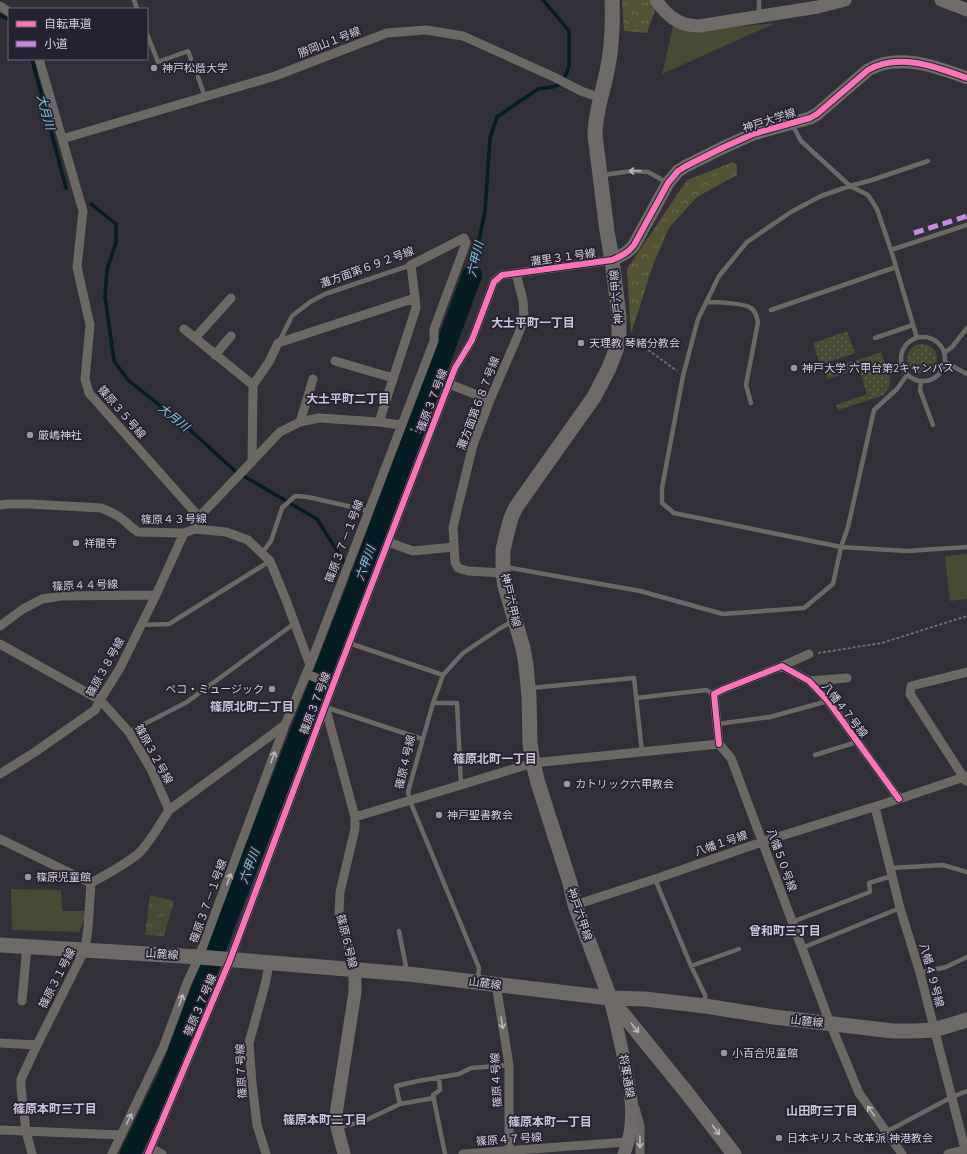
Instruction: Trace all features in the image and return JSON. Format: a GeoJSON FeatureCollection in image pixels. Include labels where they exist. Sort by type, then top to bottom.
{"type":"FeatureCollection","features":[{"type":"Feature","properties":{"kind":"main road","name":"神戸六甲線"},"geometry":{"type":"LineString","coordinates":[[612,0],[612,34],[610,55],[596,122],[595,135],[612,260],[619,337],[610,368],[594,397],[516,507],[506,537],[503,570],[505,586],[523,648],[529,689],[530,743],[533,764],[570,882],[575,904],[610,998],[734,1154]]}},
{"type":"Feature","properties":{"kind":"main road","name":"山麓線"},"geometry":{"type":"LineString","coordinates":[[0,945],[200,957],[408,974],[610,998],[645,999],[705,1006],[774,1017],[892,1031],[934,1030],[967,1020]]}},
{"type":"Feature","properties":{"kind":"street"},"geometry":{"type":"LineString","coordinates":[[656,0],[668,16],[684,24],[692,26],[759,16],[796,5],[818,7],[845,0]]}},
{"type":"Feature","properties":{"kind":"street"},"geometry":{"type":"LineString","coordinates":[[941,0],[967,10]]}},
{"type":"Feature","properties":{"kind":"street","name":"勝岡山１号線"},"geometry":{"type":"LineString","coordinates":[[62,138],[275,76],[387,32],[426,30],[463,36],[554,77],[581,91],[601,98]]}},
{"type":"Feature","properties":{"kind":"street","name":"篠原３５号線"},"geometry":{"type":"LineString","coordinates":[[39,60],[83,211],[77,267],[90,325],[85,378],[89,393],[199,517]]}},
{"type":"Feature","properties":{"kind":"street","name":"神戸大学線"},"geometry":{"type":"LineString","coordinates":[[612,260],[622,256],[634,245],[668,183],[678,171],[753,134],[810,118],[817,114],[868,70],[875,66],[909,62],[941,69],[967,78]]}},
{"type":"Feature","properties":{"kind":"street","name":"灘方面第６９２号線"},"geometry":{"type":"LineString","coordinates":[[411,265],[464,238]]}},
{"type":"Feature","properties":{"kind":"street","name":"篠原３７－１号線"},"geometry":{"type":"LineString","coordinates":[[112,1154],[164,1048],[187,983],[200,957],[285,725],[434,341],[434,329],[466,243],[464,238]]}},
{"type":"Feature","properties":{"kind":"street","name":"灘里３１号線"},"geometry":{"type":"LineString","coordinates":[[516,274],[612,260]]}},
{"type":"Feature","properties":{"kind":"street"},"geometry":{"type":"LineString","coordinates":[[379,422],[416,308],[411,265]]}},
{"type":"Feature","properties":{"kind":"street","name":"篠原３７号線"},"geometry":{"type":"LineString","coordinates":[[149,1151],[230,960],[325,706],[455,368],[472,340],[494,282],[502,275],[516,274]]}},
{"type":"Feature","properties":{"kind":"street","name":"灘方面第６８７号線"},"geometry":{"type":"LineString","coordinates":[[503,570],[468,571],[458,568],[454,547],[453,527],[473,445],[524,318],[522,300],[516,274]]}},
{"type":"Feature","properties":{"kind":"street"},"geometry":{"type":"LineString","coordinates":[[195,338],[231,298]]}},
{"type":"Feature","properties":{"kind":"street"},"geometry":{"type":"LineString","coordinates":[[278,343],[416,298]]}},
{"type":"Feature","properties":{"kind":"street"},"geometry":{"type":"LineString","coordinates":[[184,329],[253,385],[252,462]]}},
{"type":"Feature","properties":{"kind":"street"},"geometry":{"type":"LineString","coordinates":[[216,355],[231,336]]}},
{"type":"Feature","properties":{"kind":"street","name":"灘方面第６９２号線"},"geometry":{"type":"LineString","coordinates":[[253,385],[269,362],[278,343]]}},
{"type":"Feature","properties":{"kind":"street"},"geometry":{"type":"LineString","coordinates":[[334,361],[393,378]]}},
{"type":"Feature","properties":{"kind":"street"},"geometry":{"type":"LineString","coordinates":[[300,422],[313,379]]}},
{"type":"Feature","properties":{"kind":"street"},"geometry":{"type":"LineString","coordinates":[[449,384],[490,400]]}},
{"type":"Feature","properties":{"kind":"street"},"geometry":{"type":"LineString","coordinates":[[195,529],[199,517],[280,432],[300,422],[319,418],[401,425]]}},
{"type":"Feature","properties":{"kind":"street","name":"篠原４３号線"},"geometry":{"type":"LineString","coordinates":[[0,505],[29,504],[102,508],[111,511],[134,531],[138,532],[184,533],[195,529],[226,532],[248,540],[270,561],[295,623],[308,669]]}},
{"type":"Feature","properties":{"kind":"street","name":"篠原３８号線"},"geometry":{"type":"LineString","coordinates":[[0,774],[36,752],[95,710],[120,668],[156,595],[184,533]]}},
{"type":"Feature","properties":{"kind":"street"},"geometry":{"type":"LineString","coordinates":[[388,542],[413,551],[454,547]]}},
{"type":"Feature","properties":{"kind":"street","name":"篠原４４号線"},"geometry":{"type":"LineString","coordinates":[[0,626],[23,609],[42,599],[61,596],[156,595]]}},
{"type":"Feature","properties":{"kind":"street","name":"篠原３２号線"},"geometry":{"type":"LineString","coordinates":[[0,644],[100,700],[129,732],[151,769],[169,810]]}},
{"type":"Feature","properties":{"kind":"street"},"geometry":{"type":"LineString","coordinates":[[355,818],[533,764],[719,744],[714,694],[809,654]]}},
{"type":"Feature","properties":{"kind":"street","name":"八幡４７号線"},"geometry":{"type":"LineString","coordinates":[[782,666],[809,680],[828,701],[899,799]]}},
{"type":"Feature","properties":{"kind":"street"},"geometry":{"type":"LineString","coordinates":[[308,669],[333,685]]}},
{"type":"Feature","properties":{"kind":"street"},"geometry":{"type":"LineString","coordinates":[[966,779],[910,694],[911,686],[967,672]]}},
{"type":"Feature","properties":{"kind":"street"},"geometry":{"type":"LineString","coordinates":[[809,680],[847,678]]}},
{"type":"Feature","properties":{"kind":"street","name":"篠原６号線"},"geometry":{"type":"LineString","coordinates":[[325,706],[355,818],[355,829],[340,892],[339,914],[355,970],[355,992],[336,1114],[337,1127],[344,1154]]}},
{"type":"Feature","properties":{"kind":"street"},"geometry":{"type":"LineString","coordinates":[[0,839],[91,883],[116,869],[139,853],[169,810],[285,725]]}},
{"type":"Feature","properties":{"kind":"street","name":"八幡５０号線"},"geometry":{"type":"LineString","coordinates":[[719,744],[731,758],[830,1023],[859,1093],[902,1154]]}},
{"type":"Feature","properties":{"kind":"street","name":"八幡１号線"},"geometry":{"type":"LineString","coordinates":[[575,904],[655,879],[762,842],[966,779]]}},
{"type":"Feature","properties":{"kind":"street","name":"八幡４９号線"},"geometry":{"type":"LineString","coordinates":[[875,806],[900,908],[920,973],[966,1149]]}},
{"type":"Feature","properties":{"kind":"street","name":"篠原３１号線"},"geometry":{"type":"LineString","coordinates":[[32,1154],[26,1130],[21,1079],[86,949],[91,883]]}},
{"type":"Feature","properties":{"kind":"street"},"geometry":{"type":"LineString","coordinates":[[22,1001],[27,946]]}},
{"type":"Feature","properties":{"kind":"street","name":"篠原７号線"},"geometry":{"type":"LineString","coordinates":[[266,1154],[257,1125],[252,1083],[250,1043],[266,981],[269,963]]}},
{"type":"Feature","properties":{"kind":"street","name":"篠原４号線"},"geometry":{"type":"LineString","coordinates":[[496,984],[509,1065],[505,1152]]}},
{"type":"Feature","properties":{"kind":"street","name":"将軍通線"},"geometry":{"type":"LineString","coordinates":[[610,998],[632,1103],[631,1127],[626,1148]]}},
{"type":"Feature","properties":{"kind":"street"},"geometry":{"type":"LineString","coordinates":[[0,1043],[37,1045]]}},
{"type":"Feature","properties":{"kind":"street"},"geometry":{"type":"LineString","coordinates":[[632,1103],[636,1109],[640,1126],[640,1154]]}},
{"type":"Feature","properties":{"kind":"street"},"geometry":{"type":"LineString","coordinates":[[0,1130],[121,1135]]}},
{"type":"Feature","properties":{"kind":"street","name":"篠原４７号線"},"geometry":{"type":"LineString","coordinates":[[463,1154],[626,1148]]}},
{"type":"Feature","properties":{"kind":"street"},"geometry":{"type":"LineString","coordinates":[[948,1154],[966,1149]]}},
{"type":"Feature","properties":{"kind":"street"},"geometry":{"type":"LineString","coordinates":[[149,1151],[162,1154]]}},
{"type":"Feature","properties":{"kind":"lane"},"geometry":{"type":"LineString","coordinates":[[759,0],[759,16]]}},
{"type":"Feature","properties":{"kind":"lane"},"geometry":{"type":"LineString","coordinates":[[148,37],[158,62],[188,51],[191,59]]}},
{"type":"Feature","properties":{"kind":"lane"},"geometry":{"type":"LineString","coordinates":[[198,77],[205,97]]}},
{"type":"Feature","properties":{"kind":"lane"},"geometry":{"type":"LineString","coordinates":[[791,123],[801,141],[850,186],[868,195],[877,209],[891,250],[916,338]]}},
{"type":"Feature","properties":{"kind":"lane"},"geometry":{"type":"LineString","coordinates":[[928,161],[821,196],[791,212],[747,242],[719,276],[698,319],[683,376],[662,488],[662,503],[674,513],[841,547],[907,551],[967,546]]}},
{"type":"Feature","properties":{"kind":"lane"},"geometry":{"type":"LineString","coordinates":[[600,175],[632,171],[648,172],[668,183]]}},
{"type":"Feature","properties":{"kind":"lane"},"geometry":{"type":"LineString","coordinates":[[891,250],[967,225]]}},
{"type":"Feature","properties":{"kind":"lane","name":"灘方面第６９２号線"},"geometry":{"type":"LineString","coordinates":[[278,343],[292,316],[310,302],[325,294],[411,265]]}},
{"type":"Feature","properties":{"kind":"lane"},"geometry":{"type":"LineString","coordinates":[[771,310],[896,267]]}},
{"type":"Feature","properties":{"kind":"lane"},"geometry":{"type":"LineString","coordinates":[[707,302],[738,304],[751,308],[756,315],[758,322],[746,385],[751,403]]}},
{"type":"Feature","properties":{"kind":"lane"},"geometry":{"type":"LineString","coordinates":[[875,338],[913,325]]}},
{"type":"Feature","properties":{"kind":"lane"},"geometry":{"type":"LineString","coordinates":[[944,353],[952,347],[967,328]]}},
{"type":"Feature","properties":{"kind":"lane"},"geometry":{"type":"LineString","coordinates":[[925,337],[933,340],[940,346],[944,353],[945,362],[940,373],[932,380],[920,382],[907,375],[901,366],[901,354],[907,344],[916,338],[925,337]]}},
{"type":"Feature","properties":{"kind":"lane"},"geometry":{"type":"LineString","coordinates":[[945,362],[967,374]]}},
{"type":"Feature","properties":{"kind":"lane"},"geometry":{"type":"LineString","coordinates":[[503,570],[640,591],[723,614],[804,608],[833,584],[841,547],[848,527],[874,410],[897,389],[907,375]]}},
{"type":"Feature","properties":{"kind":"lane"},"geometry":{"type":"LineString","coordinates":[[920,382],[920,390],[933,425]]}},
{"type":"Feature","properties":{"kind":"lane"},"geometry":{"type":"LineString","coordinates":[[262,553],[271,541],[283,507],[295,496],[308,497],[369,511]]}},
{"type":"Feature","properties":{"kind":"lane"},"geometry":{"type":"LineString","coordinates":[[141,625],[169,624],[270,561]]}},
{"type":"Feature","properties":{"kind":"lane","name":"篠原４号線"},"geometry":{"type":"LineString","coordinates":[[478,982],[478,968],[410,801],[408,792],[432,703],[443,675],[463,653],[498,629],[515,621]]}},
{"type":"Feature","properties":{"kind":"lane"},"geometry":{"type":"LineString","coordinates":[[129,732],[187,702],[295,623]]}},
{"type":"Feature","properties":{"kind":"lane"},"geometry":{"type":"LineString","coordinates":[[349,643],[443,675]]}},
{"type":"Feature","properties":{"kind":"lane"},"geometry":{"type":"LineString","coordinates":[[529,689],[634,678],[642,752]]}},
{"type":"Feature","properties":{"kind":"lane"},"geometry":{"type":"LineString","coordinates":[[636,698],[706,690],[714,694]]}},
{"type":"Feature","properties":{"kind":"lane"},"geometry":{"type":"LineString","coordinates":[[717,724],[770,717],[828,701]]}},
{"type":"Feature","properties":{"kind":"lane"},"geometry":{"type":"LineString","coordinates":[[432,703],[456,703],[461,785]]}},
{"type":"Feature","properties":{"kind":"lane"},"geometry":{"type":"LineString","coordinates":[[325,706],[422,739]]}},
{"type":"Feature","properties":{"kind":"lane"},"geometry":{"type":"LineString","coordinates":[[815,756],[858,742]]}},
{"type":"Feature","properties":{"kind":"lane"},"geometry":{"type":"LineString","coordinates":[[792,922],[870,892],[868,883],[891,872],[943,865],[967,872]]}},
{"type":"Feature","properties":{"kind":"lane"},"geometry":{"type":"LineString","coordinates":[[655,879],[691,966],[705,995],[705,1006]]}},
{"type":"Feature","properties":{"kind":"lane"},"geometry":{"type":"LineString","coordinates":[[802,948],[900,908]]}},
{"type":"Feature","properties":{"kind":"lane"},"geometry":{"type":"LineString","coordinates":[[399,931],[408,974]]}},
{"type":"Feature","properties":{"kind":"lane"},"geometry":{"type":"LineString","coordinates":[[691,966],[739,949]]}},
{"type":"Feature","properties":{"kind":"lane"},"geometry":{"type":"LineString","coordinates":[[920,973],[946,967],[967,957]]}},
{"type":"Feature","properties":{"kind":"lane"},"geometry":{"type":"LineString","coordinates":[[400,1104],[396,1086],[459,1074],[471,1068],[509,1065]]}},
{"type":"Feature","properties":{"kind":"lane"},"geometry":{"type":"LineString","coordinates":[[439,1077],[440,1090],[434,1095],[434,1098],[445,1154]]}},
{"type":"Feature","properties":{"kind":"lane"},"geometry":{"type":"LineString","coordinates":[[886,1132],[952,1097],[967,1091]]}},
{"type":"Feature","properties":{"kind":"lane"},"geometry":{"type":"LineString","coordinates":[[337,1127],[362,1122],[400,1104],[434,1098]]}},
{"type":"Feature","properties":{"kind":"path"},"geometry":{"type":"LineString","coordinates":[[619,337],[633,338],[683,376]]}},
{"type":"Feature","properties":{"kind":"path"},"geometry":{"type":"LineString","coordinates":[[401,425],[429,436]]}},
{"type":"Feature","properties":{"kind":"path"},"geometry":{"type":"LineString","coordinates":[[809,654],[882,644],[967,616]]}},
{"type":"Feature","properties":{"kind":"green space"},"geometry":{"type":"Polygon","coordinates":[[[622,0],[649,0],[655,10],[647,33],[624,31],[622,0]]]}},
{"type":"Feature","properties":{"kind":"green space"},"geometry":{"type":"Polygon","coordinates":[[[776,23],[662,74],[673,26],[693,31],[776,23]]]}},
{"type":"Feature","properties":{"kind":"green space"},"geometry":{"type":"Polygon","coordinates":[[[733,162],[737,165],[737,175],[697,197],[669,228],[653,265],[631,334],[627,269],[687,180],[733,162]]]}},
{"type":"Feature","properties":{"kind":"green space"},"geometry":{"type":"Polygon","coordinates":[[[847,331],[855,353],[820,365],[813,343],[847,331]]]}},
{"type":"Feature","properties":{"kind":"green space"},"geometry":{"type":"Polygon","coordinates":[[[922,344],[933,348],[937,359],[933,370],[922,374],[911,370],[907,359],[911,348],[922,344]]]}},
{"type":"Feature","properties":{"kind":"green space"},"geometry":{"type":"Polygon","coordinates":[[[881,352],[890,379],[888,389],[884,395],[838,410],[836,405],[867,394],[859,369],[827,379],[825,371],[881,352]]]}},
{"type":"Feature","properties":{"kind":"green space"},"geometry":{"type":"Polygon","coordinates":[[[967,554],[967,599],[950,601],[945,556],[967,554]]]}},
{"type":"Feature","properties":{"kind":"green space"},"geometry":{"type":"Polygon","coordinates":[[[11,889],[61,890],[62,911],[84,911],[85,917],[79,932],[12,930],[11,889]]]}},
{"type":"Feature","properties":{"kind":"green space"},"geometry":{"type":"Polygon","coordinates":[[[150,895],[174,901],[164,936],[145,935],[150,895]]]}},
{"type":"Feature","properties":{"kind":"waterway","name":"六甲川"},"geometry":{"type":"LineString","coordinates":[[472,275],[485,211],[490,138],[497,117],[538,89],[553,87],[562,83],[569,67],[569,31],[543,0]]}},
{"type":"Feature","properties":{"kind":"waterway","name":"大月川"},"geometry":{"type":"LineString","coordinates":[[0,15],[8,19]]}},
{"type":"Feature","properties":{"kind":"waterway","name":"大月川"},"geometry":{"type":"LineString","coordinates":[[32,60],[66,188]]}},
{"type":"Feature","properties":{"kind":"waterway","name":"大月川"},"geometry":{"type":"LineString","coordinates":[[91,204],[116,224],[116,242],[107,270],[105,296],[114,361],[128,380],[188,428],[235,471],[317,519],[358,584]]}},
{"type":"Feature","properties":{"kind":"waterway","name":"六甲川"},"geometry":{"type":"LineString","coordinates":[[130,1154],[170,1072],[226,922],[358,584],[472,275]]}},
{"type":"Feature","properties":{"kind":"marked path"},"geometry":{"type":"LineString","coordinates":[[914,233],[967,216]]}},
{"type":"Feature","properties":{"kind":"cycle path"},"geometry":{"type":"LineString","coordinates":[[148,1154],[230,960],[333,685],[455,368],[472,340],[494,282],[502,275],[612,260],[621,256],[634,245],[668,183],[678,171],[753,134],[810,118],[817,114],[868,70],[892,62],[918,63],[967,78]]}},
{"type":"Feature","properties":{"kind":"cycle path"},"geometry":{"type":"LineString","coordinates":[[719,744],[714,694],[782,666],[809,681],[828,701],[899,799]]}},
{"type":"Feature","properties":{"kind":"place","name":"神戸松蔭大学"},"geometry":{"type":"Point","coordinates":[154,68]}},
{"type":"Feature","properties":{"kind":"place","name":"天理教 琴緒分教会"},"geometry":{"type":"Point","coordinates":[581,343]}},
{"type":"Feature","properties":{"kind":"place","name":"神戸大学 六甲台第2キャンパス"},"geometry":{"type":"Point","coordinates":[794,368]}},
{"type":"Feature","properties":{"kind":"place","name":"厳嶋神社"},"geometry":{"type":"Point","coordinates":[30,435]}},
{"type":"Feature","properties":{"kind":"place","name":"祥龍寺"},"geometry":{"type":"Point","coordinates":[76,543]}},
{"type":"Feature","properties":{"kind":"place","name":"ペコ・ミュージック"},"geometry":{"type":"Point","coordinates":[272,689]}},
{"type":"Feature","properties":{"kind":"place","name":"カトリック六甲教会"},"geometry":{"type":"Point","coordinates":[567,784]}},
{"type":"Feature","properties":{"kind":"place","name":"神戸聖書教会"},"geometry":{"type":"Point","coordinates":[439,815]}},
{"type":"Feature","properties":{"kind":"place","name":"篠原児童館"},"geometry":{"type":"Point","coordinates":[28,877]}},
{"type":"Feature","properties":{"kind":"place","name":"小百合児童館"},"geometry":{"type":"Point","coordinates":[724,1053]}},
{"type":"Feature","properties":{"kind":"place","name":"日本キリスト改革派 神港教会"},"geometry":{"type":"Point","coordinates":[779,1138]}},
{"type":"Feature","properties":{"kind":"district","name":"大土平町一丁目"},"geometry":{"type":"Point","coordinates":[533,322]}},
{"type":"Feature","properties":{"kind":"district","name":"大土平町二丁目"},"geometry":{"type":"Point","coordinates":[348,398]}},
{"type":"Feature","properties":{"kind":"district","name":"篠原北町二丁目"},"geometry":{"type":"Point","coordinates":[252,706]}},
{"type":"Feature","properties":{"kind":"district","name":"篠原北町一丁目"},"geometry":{"type":"Point","coordinates":[495,758]}},
{"type":"Feature","properties":{"kind":"district","name":"曾和町三丁目"},"geometry":{"type":"Point","coordinates":[785,930]}},
{"type":"Feature","properties":{"kind":"district","name":"篠原本町三丁目"},"geometry":{"type":"Point","coordinates":[55,1108]}},
{"type":"Feature","properties":{"kind":"district","name":"山田町三丁目"},"geometry":{"type":"Point","coordinates":[822,1110]}},
{"type":"Feature","properties":{"kind":"district","name":"篠原本町二丁目"},"geometry":{"type":"Point","coordinates":[325,1119]}},
{"type":"Feature","properties":{"kind":"district","name":"篠原本町一丁目"},"geometry":{"type":"Point","coordinates":[550,1121]}}]}
